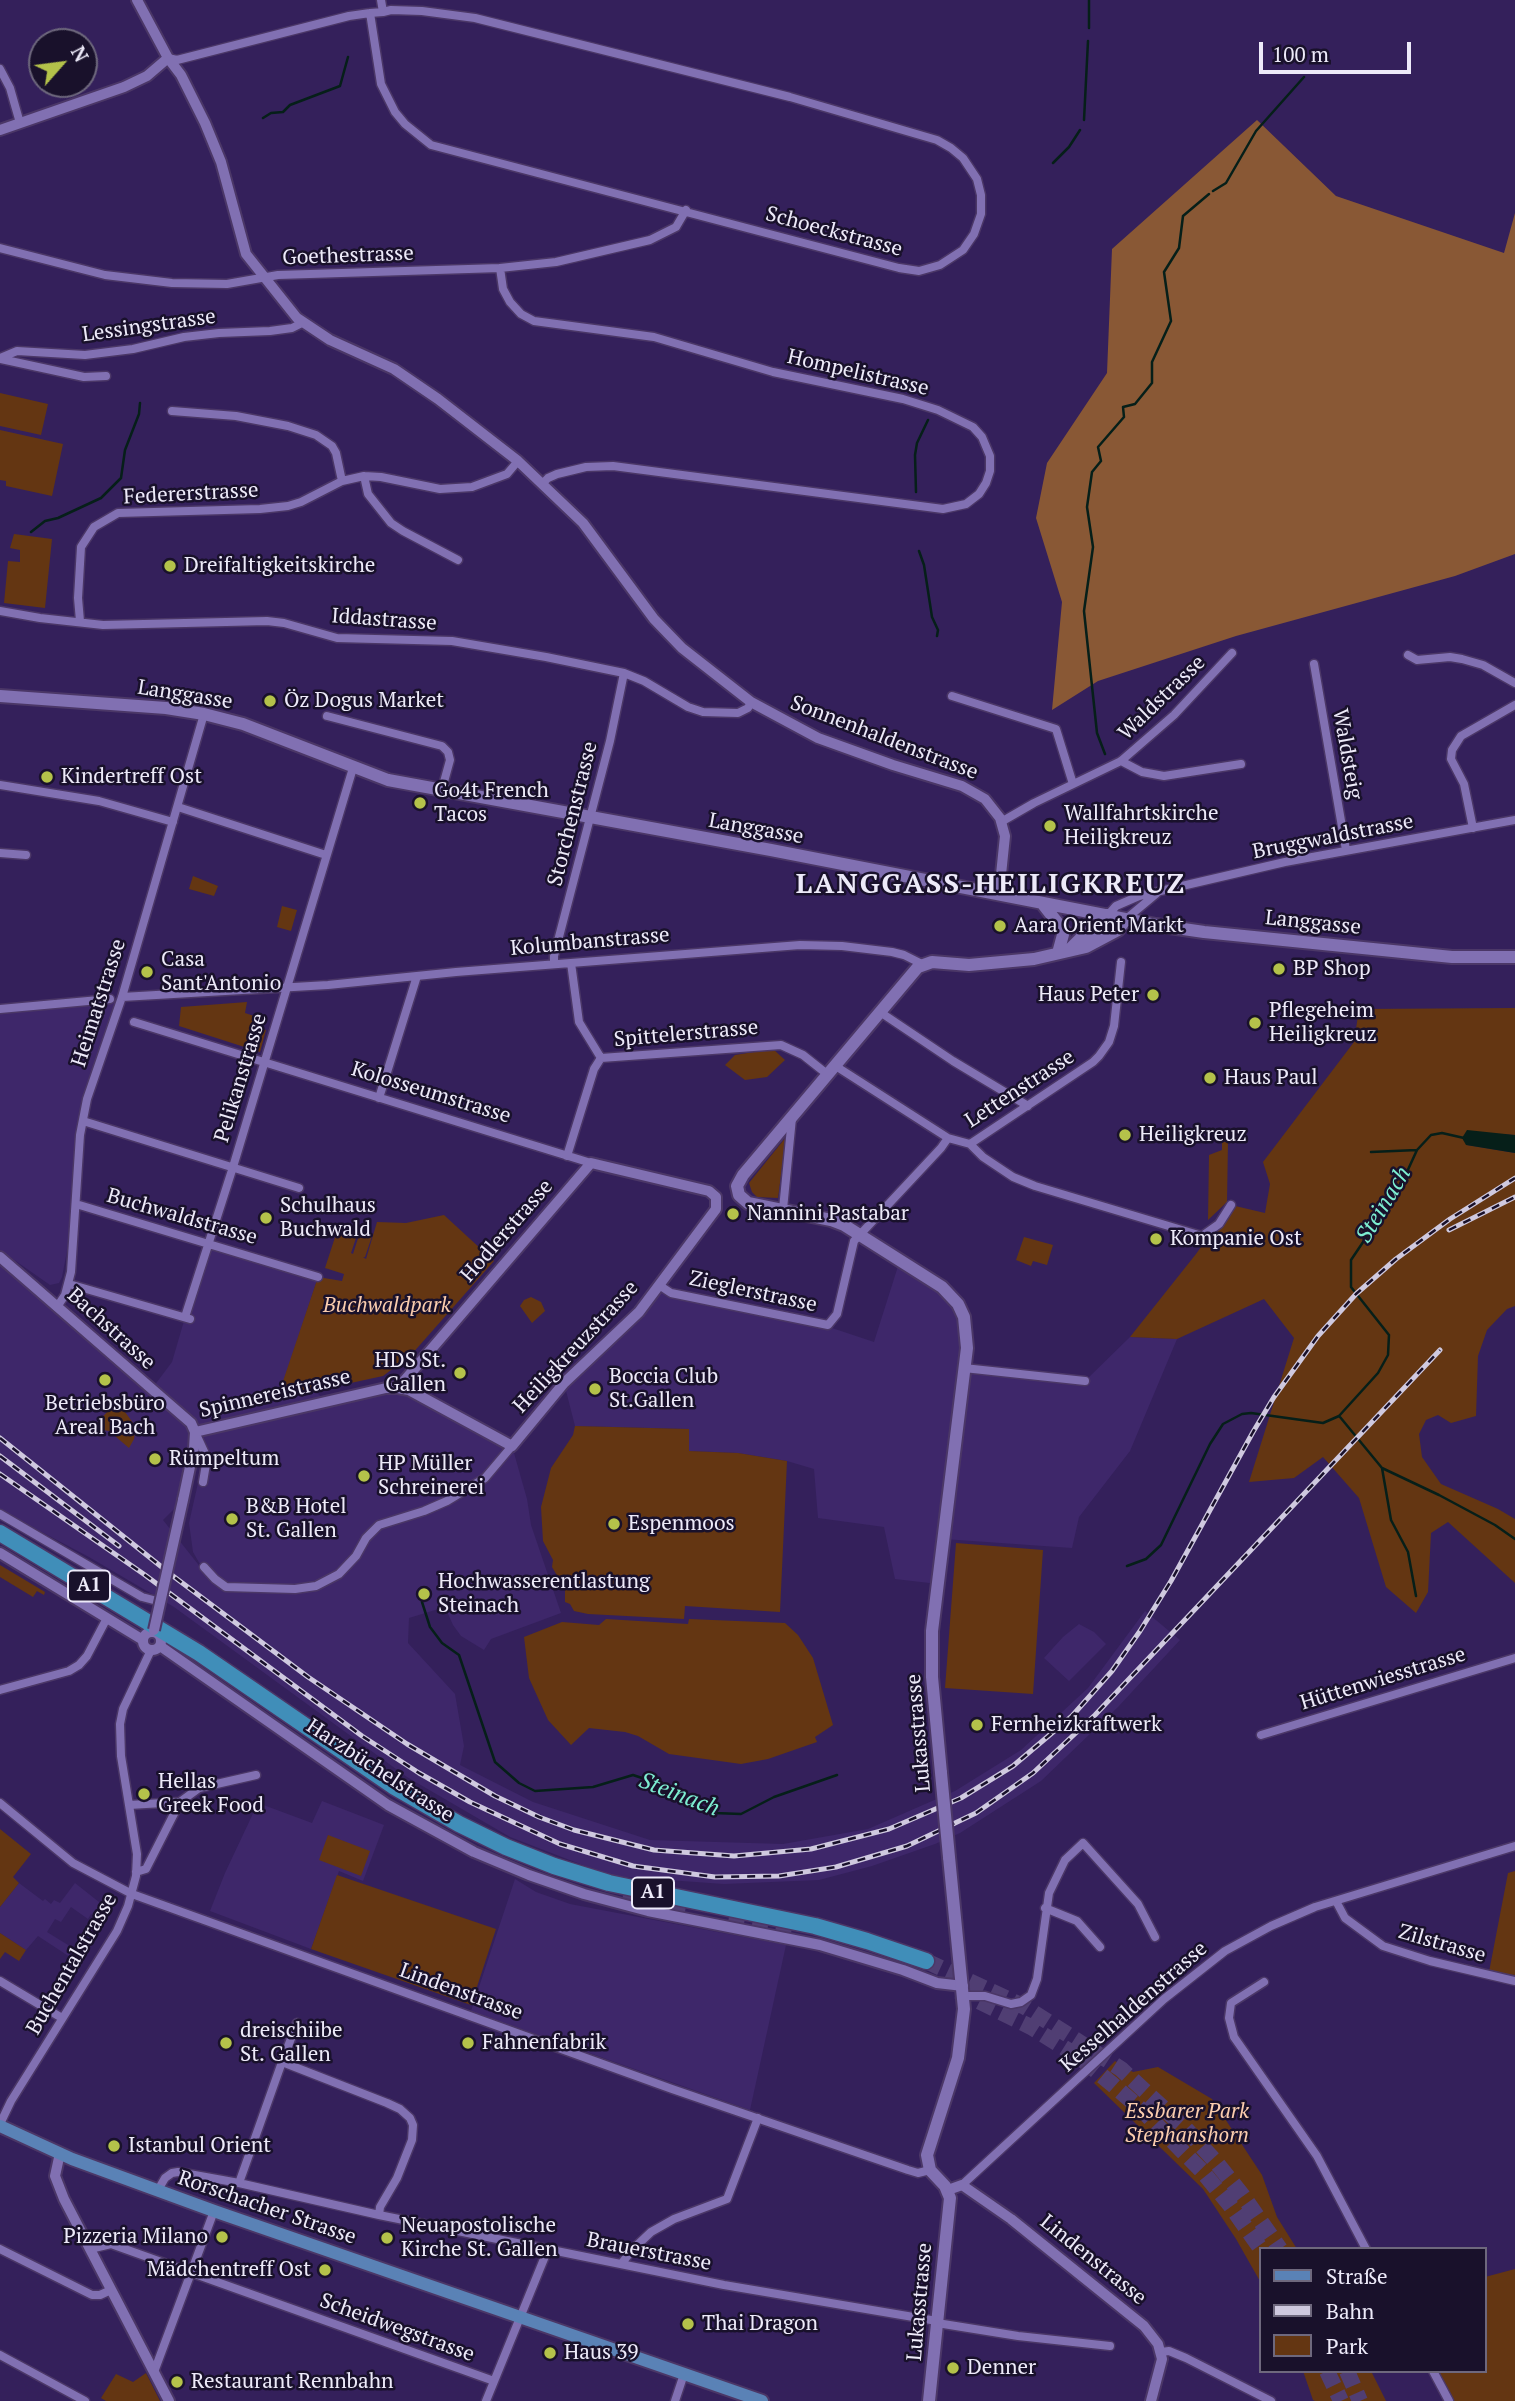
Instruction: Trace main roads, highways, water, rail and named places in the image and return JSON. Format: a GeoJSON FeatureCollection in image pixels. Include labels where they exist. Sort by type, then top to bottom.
{"type":"FeatureCollection","features":[{"type":"Feature","properties":{"kind":"highway","name":"A1"},"geometry":{"type":"LineString","coordinates":[[0,1533],[178,1639],[394,1786],[459,1824],[506,1847],[609,1883],[815,1926],[926,1961]]}},
{"type":"Feature","properties":{"kind":"main road","name":"Langgasse"},"geometry":{"type":"LineString","coordinates":[[0,696],[166,708],[204,714],[243,724],[388,780],[1126,919],[1204,932],[1452,957],[1515,957]]}},
{"type":"Feature","properties":{"kind":"main road"},"geometry":{"type":"LineString","coordinates":[[1042,902],[1064,931],[1064,951]]}},
{"type":"Feature","properties":{"kind":"main road","name":"Kolumbanstrasse"},"geometry":{"type":"LineString","coordinates":[[1064,951],[1099,929],[1108,915]]}},
{"type":"Feature","properties":{"kind":"main road","name":"Kolumbanstrasse"},"geometry":{"type":"LineString","coordinates":[[737,1191],[743,1175],[830,1069],[922,964],[1004,964],[1086,947],[1111,934],[1126,919]]}},
{"type":"Feature","properties":{"kind":"main road","name":"Lukasstrasse"},"geometry":{"type":"LineString","coordinates":[[737,1191],[748,1203],[831,1220],[859,1234],[942,1287],[958,1304],[967,1333],[932,1631],[932,1676],[963,1991],[962,2037],[958,2058],[928,2146],[927,2162],[930,2170],[948,2190],[950,2206],[929,2401]]}},
{"type":"Feature","properties":{"kind":"main road","name":"Rorschacher Strasse"},"geometry":{"type":"LineString","coordinates":[[0,2125],[60,2153],[214,2211],[762,2401]]}},
{"type":"Feature","properties":{"kind":"waterway"},"geometry":{"type":"LineString","coordinates":[[1089,0],[1089,28]]}},
{"type":"Feature","properties":{"kind":"waterway"},"geometry":{"type":"LineString","coordinates":[[1084,120],[1088,41]]}},
{"type":"Feature","properties":{"kind":"waterway"},"geometry":{"type":"LineString","coordinates":[[263,118],[271,113],[283,112],[290,105],[340,86],[348,57]]}},
{"type":"Feature","properties":{"kind":"waterway"},"geometry":{"type":"LineString","coordinates":[[1213,191],[1226,183],[1256,131],[1304,77]]}},
{"type":"Feature","properties":{"kind":"waterway"},"geometry":{"type":"LineString","coordinates":[[1053,163],[1069,147],[1080,130]]}},
{"type":"Feature","properties":{"kind":"waterway"},"geometry":{"type":"LineString","coordinates":[[1105,754],[1097,733],[1084,611],[1093,547],[1087,507],[1092,472],[1101,461],[1098,447],[1124,417],[1123,407],[1135,404],[1152,383],[1152,362],[1171,321],[1164,272],[1179,248],[1183,216],[1209,194]]}},
{"type":"Feature","properties":{"kind":"waterway"},"geometry":{"type":"LineString","coordinates":[[31,532],[45,521],[58,518],[101,498],[121,478],[125,450],[139,414],[140,403]]}},
{"type":"Feature","properties":{"kind":"waterway"},"geometry":{"type":"LineString","coordinates":[[916,492],[915,455],[917,443],[928,420]]}},
{"type":"Feature","properties":{"kind":"waterway"},"geometry":{"type":"LineString","coordinates":[[919,551],[924,565],[932,617],[938,630],[937,636]]}},
{"type":"Feature","properties":{"kind":"waterway","name":"Steinach"},"geometry":{"type":"LineString","coordinates":[[1127,1566],[1146,1559],[1161,1545],[1210,1444],[1223,1424],[1242,1414],[1251,1413],[1323,1423],[1339,1416],[1378,1373],[1388,1355],[1389,1335],[1351,1287],[1351,1260],[1388,1205],[1417,1150],[1431,1135],[1442,1133],[1464,1138]]}},
{"type":"Feature","properties":{"kind":"waterway"},"geometry":{"type":"LineString","coordinates":[[1371,1152],[1417,1150]]}},
{"type":"Feature","properties":{"kind":"waterway"},"geometry":{"type":"LineString","coordinates":[[1340,1417],[1382,1468],[1439,1495],[1515,1539]]}},
{"type":"Feature","properties":{"kind":"waterway"},"geometry":{"type":"LineString","coordinates":[[1382,1468],[1391,1520],[1408,1552],[1416,1596]]}},
{"type":"Feature","properties":{"kind":"waterway","name":"Steinach"},"geometry":{"type":"LineString","coordinates":[[422,1602],[430,1627],[442,1643],[459,1655],[495,1762],[519,1783],[535,1791],[593,1787],[633,1775],[651,1781],[714,1813],[741,1814],[774,1797],[837,1775]]}},
{"type":"Feature","properties":{"kind":"tunnel"},"geometry":{"type":"LineString","coordinates":[[622,1900],[692,1915]]}},
{"type":"Feature","properties":{"kind":"tunnel"},"geometry":{"type":"LineString","coordinates":[[728,1922],[795,1935]]}},
{"type":"Feature","properties":{"kind":"tunnel"},"geometry":{"type":"LineString","coordinates":[[926,1961],[1025,2007],[1121,2069],[1186,2129],[1215,2161],[1279,2247]]}},
{"type":"Feature","properties":{"kind":"tunnel"},"geometry":{"type":"LineString","coordinates":[[958,1991],[1031,2027],[1079,2057],[1112,2084],[1144,2112],[1202,2171],[1260,2248]]}},
{"type":"Feature","properties":{"kind":"tunnel"},"geometry":{"type":"LineString","coordinates":[[1328,2373],[1341,2401]]}},
{"type":"Feature","properties":{"kind":"tunnel"},"geometry":{"type":"LineString","coordinates":[[1348,2373],[1360,2401]]}},
{"type":"Feature","properties":{"kind":"railway"},"geometry":{"type":"LineString","coordinates":[[0,1438],[173,1576],[308,1677],[407,1744],[495,1796],[574,1830],[654,1850],[734,1856],[811,1849],[889,1829],[961,1798],[1013,1766],[1072,1716],[1112,1671],[1140,1631],[1274,1397],[1318,1336],[1356,1294],[1396,1259],[1450,1219],[1515,1178]]}},
{"type":"Feature","properties":{"kind":"railway"},"geometry":{"type":"LineString","coordinates":[[1449,1230],[1515,1197]]}},
{"type":"Feature","properties":{"kind":"railway"},"geometry":{"type":"LineString","coordinates":[[0,1474],[145,1575],[362,1736],[470,1802],[560,1844],[633,1866],[715,1877],[779,1876],[836,1867],[907,1846],[976,1813],[1033,1773],[1095,1715],[1440,1350]]}},
{"type":"Feature","properties":{"kind":"railway"},"geometry":{"type":"LineString","coordinates":[[0,1456],[119,1546]]}},
{"type":"Feature","properties":{"kind":"place","name":"Dreifaltigkeitskirche"},"geometry":{"type":"Point","coordinates":[170,566]}},
{"type":"Feature","properties":{"kind":"place","name":"Öz Dogus Market"},"geometry":{"type":"Point","coordinates":[270,701]}},
{"type":"Feature","properties":{"kind":"place","name":"Kindertreff Ost"},"geometry":{"type":"Point","coordinates":[47,777]}},
{"type":"Feature","properties":{"kind":"place","name":"Go4t French Tacos"},"geometry":{"type":"Point","coordinates":[420,803]}},
{"type":"Feature","properties":{"kind":"place","name":"Wallfahrtskirche Heiligkreuz"},"geometry":{"type":"Point","coordinates":[1050,826]}},
{"type":"Feature","properties":{"kind":"place","name":"Aara Orient Markt"},"geometry":{"type":"Point","coordinates":[1000,926]}},
{"type":"Feature","properties":{"kind":"place","name":"BP Shop"},"geometry":{"type":"Point","coordinates":[1279,969]}},
{"type":"Feature","properties":{"kind":"place","name":"Casa Sant'Antonio"},"geometry":{"type":"Point","coordinates":[147,972]}},
{"type":"Feature","properties":{"kind":"place","name":"Haus Peter"},"geometry":{"type":"Point","coordinates":[1153,995]}},
{"type":"Feature","properties":{"kind":"place","name":"Pflegeheim Heiligkreuz"},"geometry":{"type":"Point","coordinates":[1255,1023]}},
{"type":"Feature","properties":{"kind":"place","name":"Haus Paul"},"geometry":{"type":"Point","coordinates":[1210,1078]}},
{"type":"Feature","properties":{"kind":"place","name":"Heiligkreuz"},"geometry":{"type":"Point","coordinates":[1125,1135]}},
{"type":"Feature","properties":{"kind":"place","name":"Nannini Pastabar"},"geometry":{"type":"Point","coordinates":[733,1214]}},
{"type":"Feature","properties":{"kind":"place","name":"Schulhaus Buchwald"},"geometry":{"type":"Point","coordinates":[266,1218]}},
{"type":"Feature","properties":{"kind":"place","name":"Kompanie Ost"},"geometry":{"type":"Point","coordinates":[1156,1239]}},
{"type":"Feature","properties":{"kind":"place","name":"HDS St. Gallen"},"geometry":{"type":"Point","coordinates":[460,1373]}},
{"type":"Feature","properties":{"kind":"place","name":"Betriebsbüro Areal Bach"},"geometry":{"type":"Point","coordinates":[105,1380]}},
{"type":"Feature","properties":{"kind":"place","name":"Boccia Club St.Gallen"},"geometry":{"type":"Point","coordinates":[595,1389]}},
{"type":"Feature","properties":{"kind":"place","name":"Rümpeltum"},"geometry":{"type":"Point","coordinates":[155,1459]}},
{"type":"Feature","properties":{"kind":"place","name":"HP Müller Schreinerei"},"geometry":{"type":"Point","coordinates":[364,1476]}},
{"type":"Feature","properties":{"kind":"place","name":"B&B Hotel St. Gallen"},"geometry":{"type":"Point","coordinates":[232,1519]}},
{"type":"Feature","properties":{"kind":"place","name":"Espenmoos"},"geometry":{"type":"Point","coordinates":[614,1524]}},
{"type":"Feature","properties":{"kind":"place","name":"Hochwasserentlastung Steinach"},"geometry":{"type":"Point","coordinates":[424,1594]}},
{"type":"Feature","properties":{"kind":"place","name":"Fernheizkraftwerk"},"geometry":{"type":"Point","coordinates":[977,1725]}},
{"type":"Feature","properties":{"kind":"place","name":"Hellas Greek Food"},"geometry":{"type":"Point","coordinates":[144,1794]}},
{"type":"Feature","properties":{"kind":"place","name":"dreischiibe St. Gallen"},"geometry":{"type":"Point","coordinates":[226,2043]}},
{"type":"Feature","properties":{"kind":"place","name":"Fahnenfabrik"},"geometry":{"type":"Point","coordinates":[468,2043]}},
{"type":"Feature","properties":{"kind":"place","name":"Istanbul Orient"},"geometry":{"type":"Point","coordinates":[114,2146]}},
{"type":"Feature","properties":{"kind":"place","name":"Pizzeria Milano"},"geometry":{"type":"Point","coordinates":[222,2237]}},
{"type":"Feature","properties":{"kind":"place","name":"Neuapostolische Kirche St. Gallen"},"geometry":{"type":"Point","coordinates":[387,2238]}},
{"type":"Feature","properties":{"kind":"place","name":"Mädchentreff Ost"},"geometry":{"type":"Point","coordinates":[325,2270]}},
{"type":"Feature","properties":{"kind":"place","name":"Thai Dragon"},"geometry":{"type":"Point","coordinates":[688,2324]}},
{"type":"Feature","properties":{"kind":"place","name":"Haus 39"},"geometry":{"type":"Point","coordinates":[550,2353]}},
{"type":"Feature","properties":{"kind":"place","name":"Denner"},"geometry":{"type":"Point","coordinates":[953,2368]}},
{"type":"Feature","properties":{"kind":"place","name":"Restaurant Rennbahn"},"geometry":{"type":"Point","coordinates":[177,2382]}},
{"type":"Feature","properties":{"kind":"district","name":"LANGGASS-HEILIGKREUZ"},"geometry":{"type":"Point","coordinates":[991,885]}},
{"type":"Feature","properties":{"kind":"park label","name":"Buchwaldpark"},"geometry":{"type":"Point","coordinates":[387,1306]}},
{"type":"Feature","properties":{"kind":"park label","name":"Essbarer Park Stephanshorn"},"geometry":{"type":"Point","coordinates":[1187,2124]}}]}
